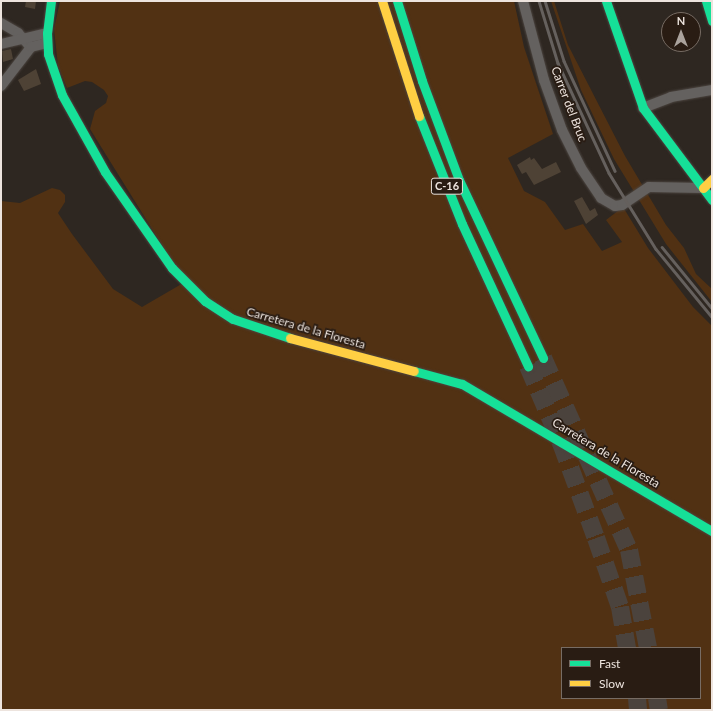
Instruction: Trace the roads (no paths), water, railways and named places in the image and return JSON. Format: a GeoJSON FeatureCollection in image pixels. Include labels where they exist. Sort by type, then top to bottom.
{"type":"FeatureCollection","features":[{"type":"Feature","properties":{"kind":"main road","name":"Carretera de la Floresta"},"geometry":{"type":"LineString","coordinates":[[51,1],[47,38],[55,79],[105,172],[172,268],[195,294],[214,308],[233,319],[266,332],[462,384],[712,531]]}},
{"type":"Feature","properties":{"kind":"main road","name":"C-16"},"geometry":{"type":"LineString","coordinates":[[382,1],[425,133],[462,224],[528,366]]}},
{"type":"Feature","properties":{"kind":"main road","name":"C-16"},"geometry":{"type":"LineString","coordinates":[[397,1],[422,81],[456,173],[491,252],[543,358]]}},
{"type":"Feature","properties":{"kind":"main road"},"geometry":{"type":"LineString","coordinates":[[606,1],[643,108],[712,200]]}},
{"type":"Feature","properties":{"kind":"main road"},"geometry":{"type":"LineString","coordinates":[[706,1],[712,21]]}},
{"type":"Feature","properties":{"kind":"main road"},"geometry":{"type":"LineString","coordinates":[[703,188],[712,179]]}},
{"type":"Feature","properties":{"kind":"street","name":"Carrer del Bruc"},"geometry":{"type":"LineString","coordinates":[[523,1],[544,80],[562,130],[581,168],[601,198],[615,206],[622,205],[650,188],[703,188]]}},
{"type":"Feature","properties":{"kind":"street"},"geometry":{"type":"LineString","coordinates":[[1,23],[28,43]]}},
{"type":"Feature","properties":{"kind":"street"},"geometry":{"type":"LineString","coordinates":[[1,44],[28,43],[47,38]]}},
{"type":"Feature","properties":{"kind":"street"},"geometry":{"type":"LineString","coordinates":[[1,86],[28,43]]}},
{"type":"Feature","properties":{"kind":"street"},"geometry":{"type":"LineString","coordinates":[[643,108],[671,98],[712,90]]}},
{"type":"Feature","properties":{"kind":"tunnel"},"geometry":{"type":"LineString","coordinates":[[543,358],[629,550],[648,647]]}},
{"type":"Feature","properties":{"kind":"tunnel"},"geometry":{"type":"LineString","coordinates":[[528,366],[561,443],[596,538],[620,607],[627,647]]}},
{"type":"Feature","properties":{"kind":"tunnel"},"geometry":{"type":"LineString","coordinates":[[637,699],[638,710]]}},
{"type":"Feature","properties":{"kind":"tunnel"},"geometry":{"type":"LineString","coordinates":[[657,699],[659,710]]}},
{"type":"Feature","properties":{"kind":"railway"},"geometry":{"type":"LineString","coordinates":[[539,1],[558,63],[609,173],[656,249],[712,317]]}},
{"type":"Feature","properties":{"kind":"railway"},"geometry":{"type":"LineString","coordinates":[[545,1],[564,61],[615,171]]}},
{"type":"Feature","properties":{"kind":"railway"},"geometry":{"type":"LineString","coordinates":[[662,247],[712,308]]}}]}
